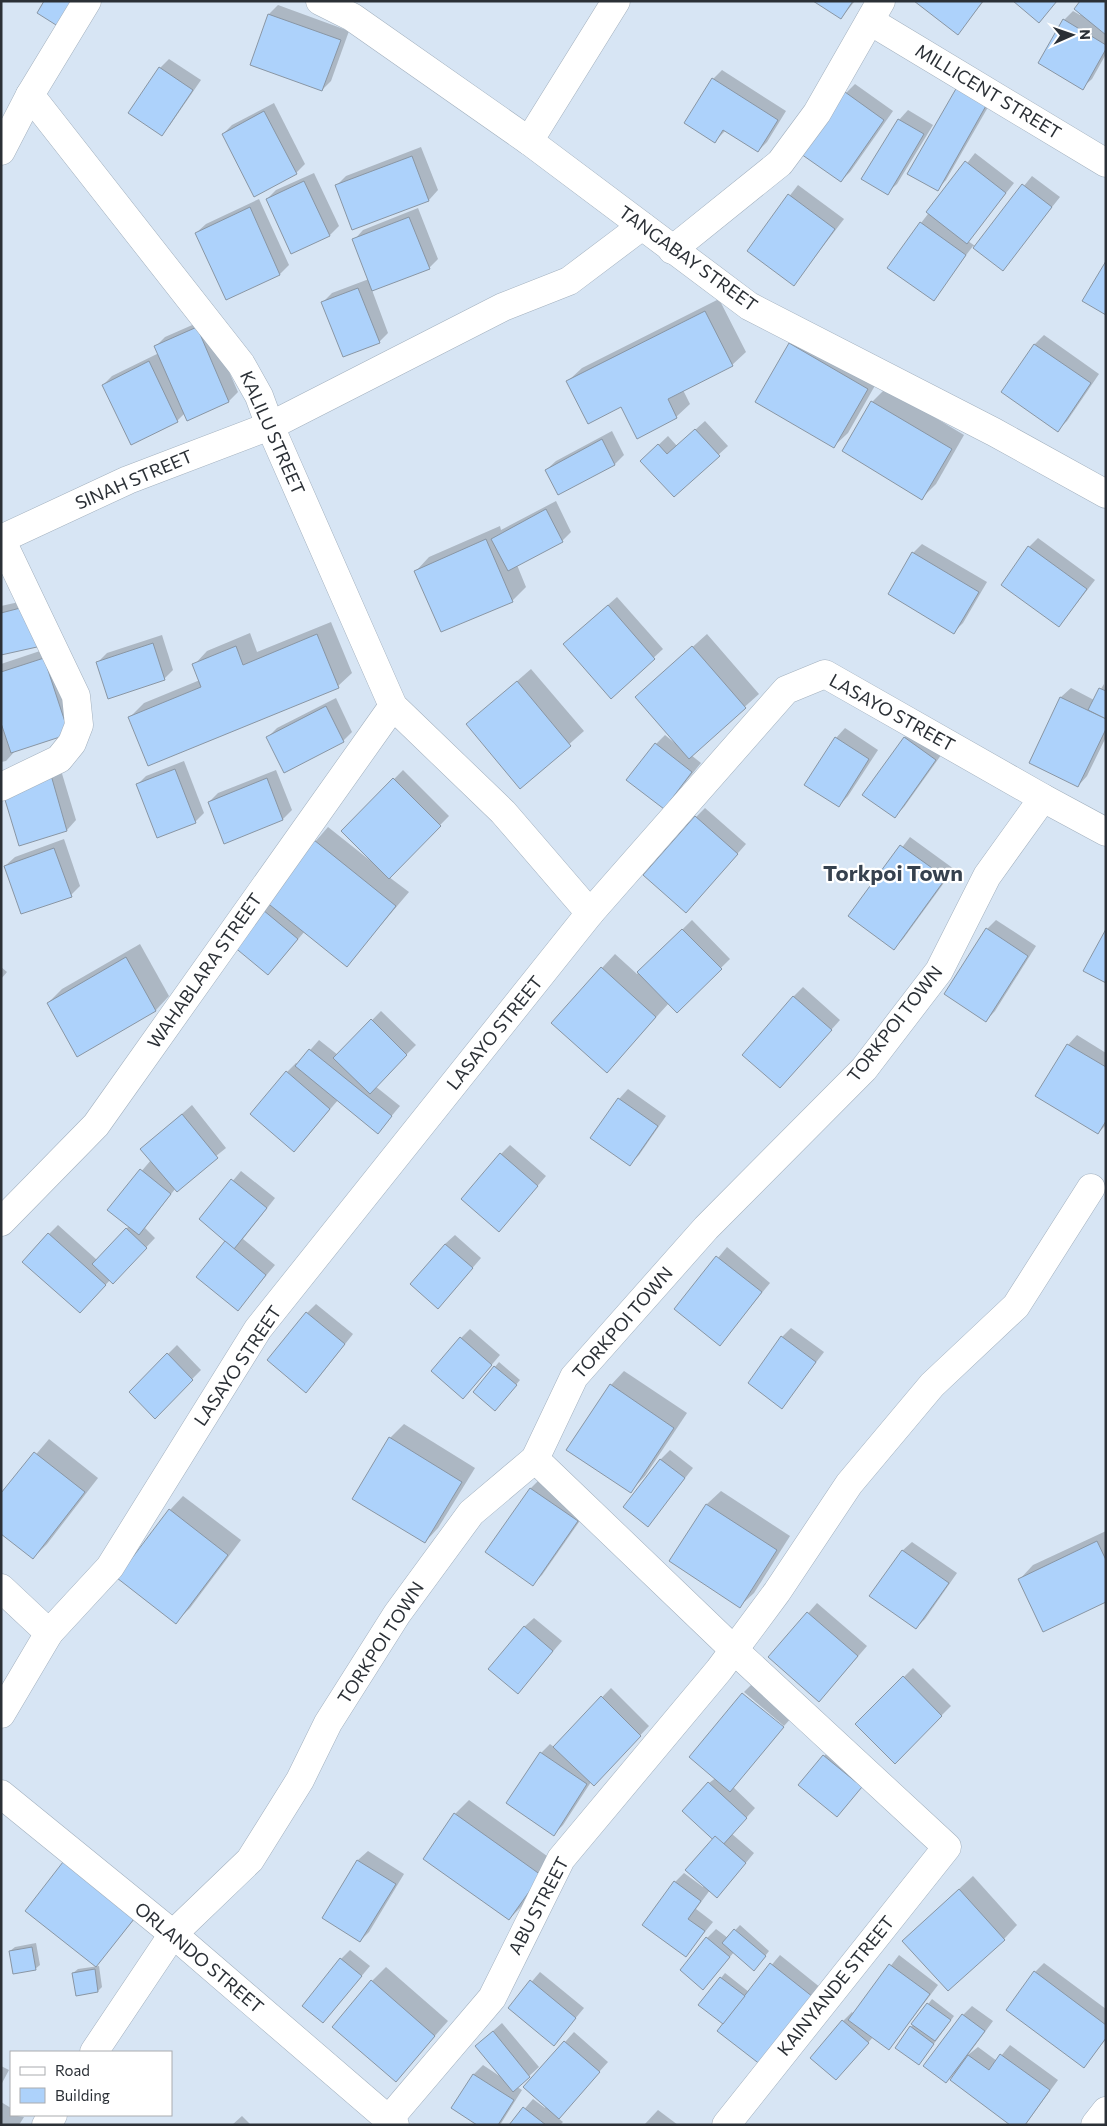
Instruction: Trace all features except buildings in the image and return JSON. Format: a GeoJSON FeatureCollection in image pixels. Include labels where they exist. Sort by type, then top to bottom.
{"type":"FeatureCollection","features":[{"type":"Feature","properties":{"kind":"street"},"geometry":{"type":"LineString","coordinates":[[1,151],[30,95],[87,1]]}},
{"type":"Feature","properties":{"kind":"street","name":"TANGABAY STREET"},"geometry":{"type":"LineString","coordinates":[[320,1],[357,9],[672,250],[749,306],[994,432],[1106,494]]}},
{"type":"Feature","properties":{"kind":"street"},"geometry":{"type":"LineString","coordinates":[[529,141],[616,1]]}},
{"type":"Feature","properties":{"kind":"street"},"geometry":{"type":"LineString","coordinates":[[672,250],[780,163],[817,113],[876,11]]}},
{"type":"Feature","properties":{"kind":"street","name":"MILLICENT STREET"},"geometry":{"type":"LineString","coordinates":[[876,11],[1106,163]]}},
{"type":"Feature","properties":{"kind":"street","name":"KALILU STREET"},"geometry":{"type":"LineString","coordinates":[[30,95],[241,364],[258,396],[393,706]]}},
{"type":"Feature","properties":{"kind":"street","name":"SINAH STREET"},"geometry":{"type":"LineString","coordinates":[[1,539],[128,480],[270,426],[502,307],[569,281],[642,226]]}},
{"type":"Feature","properties":{"kind":"street"},"geometry":{"type":"LineString","coordinates":[[1,539],[76,696],[79,726],[72,743],[59,759],[1,787]]}},
{"type":"Feature","properties":{"kind":"street","name":"LASAYO STREET"},"geometry":{"type":"LineString","coordinates":[[1,1714],[48,1633],[110,1566],[258,1329],[590,913],[786,690],[825,674],[1106,832]]}},
{"type":"Feature","properties":{"kind":"street"},"geometry":{"type":"LineString","coordinates":[[393,706],[504,812],[590,913]]}},
{"type":"Feature","properties":{"kind":"street","name":"WAHABLARA STREET"},"geometry":{"type":"LineString","coordinates":[[1,1222],[96,1125],[393,706]]}},
{"type":"Feature","properties":{"kind":"street","name":"TORKPOI TOWN"},"geometry":{"type":"LineString","coordinates":[[95,2051],[172,1934],[250,1860],[300,1780],[328,1723],[397,1614],[471,1513],[535,1459],[574,1377],[706,1228],[864,1069],[939,971],[987,876],[1043,798]]}},
{"type":"Feature","properties":{"kind":"street","name":"ABU STREET"},"geometry":{"type":"LineString","coordinates":[[392,2122],[492,1998],[561,1859],[719,1670],[777,1592],[849,1484],[932,1385],[1016,1306],[1092,1188]]}},
{"type":"Feature","properties":{"kind":"street"},"geometry":{"type":"LineString","coordinates":[[535,1459],[733,1649]]}},
{"type":"Feature","properties":{"kind":"street"},"geometry":{"type":"LineString","coordinates":[[1,1588],[48,1633]]}},
{"type":"Feature","properties":{"kind":"street","name":"KAINYANDE STREET"},"geometry":{"type":"LineString","coordinates":[[726,2125],[947,1847],[733,1649]]}},
{"type":"Feature","properties":{"kind":"street","name":"ORLANDO STREET"},"geometry":{"type":"LineString","coordinates":[[1,1794],[172,1934],[392,2122]]}},
{"type":"Feature","properties":{"kind":"street"},"geometry":{"type":"LineString","coordinates":[[1095,2125],[1106,2111]]}},
{"type":"Feature","properties":{"kind":"district","name":"Torkpoi Town"},"geometry":{"type":"Point","coordinates":[893,873]}}]}
